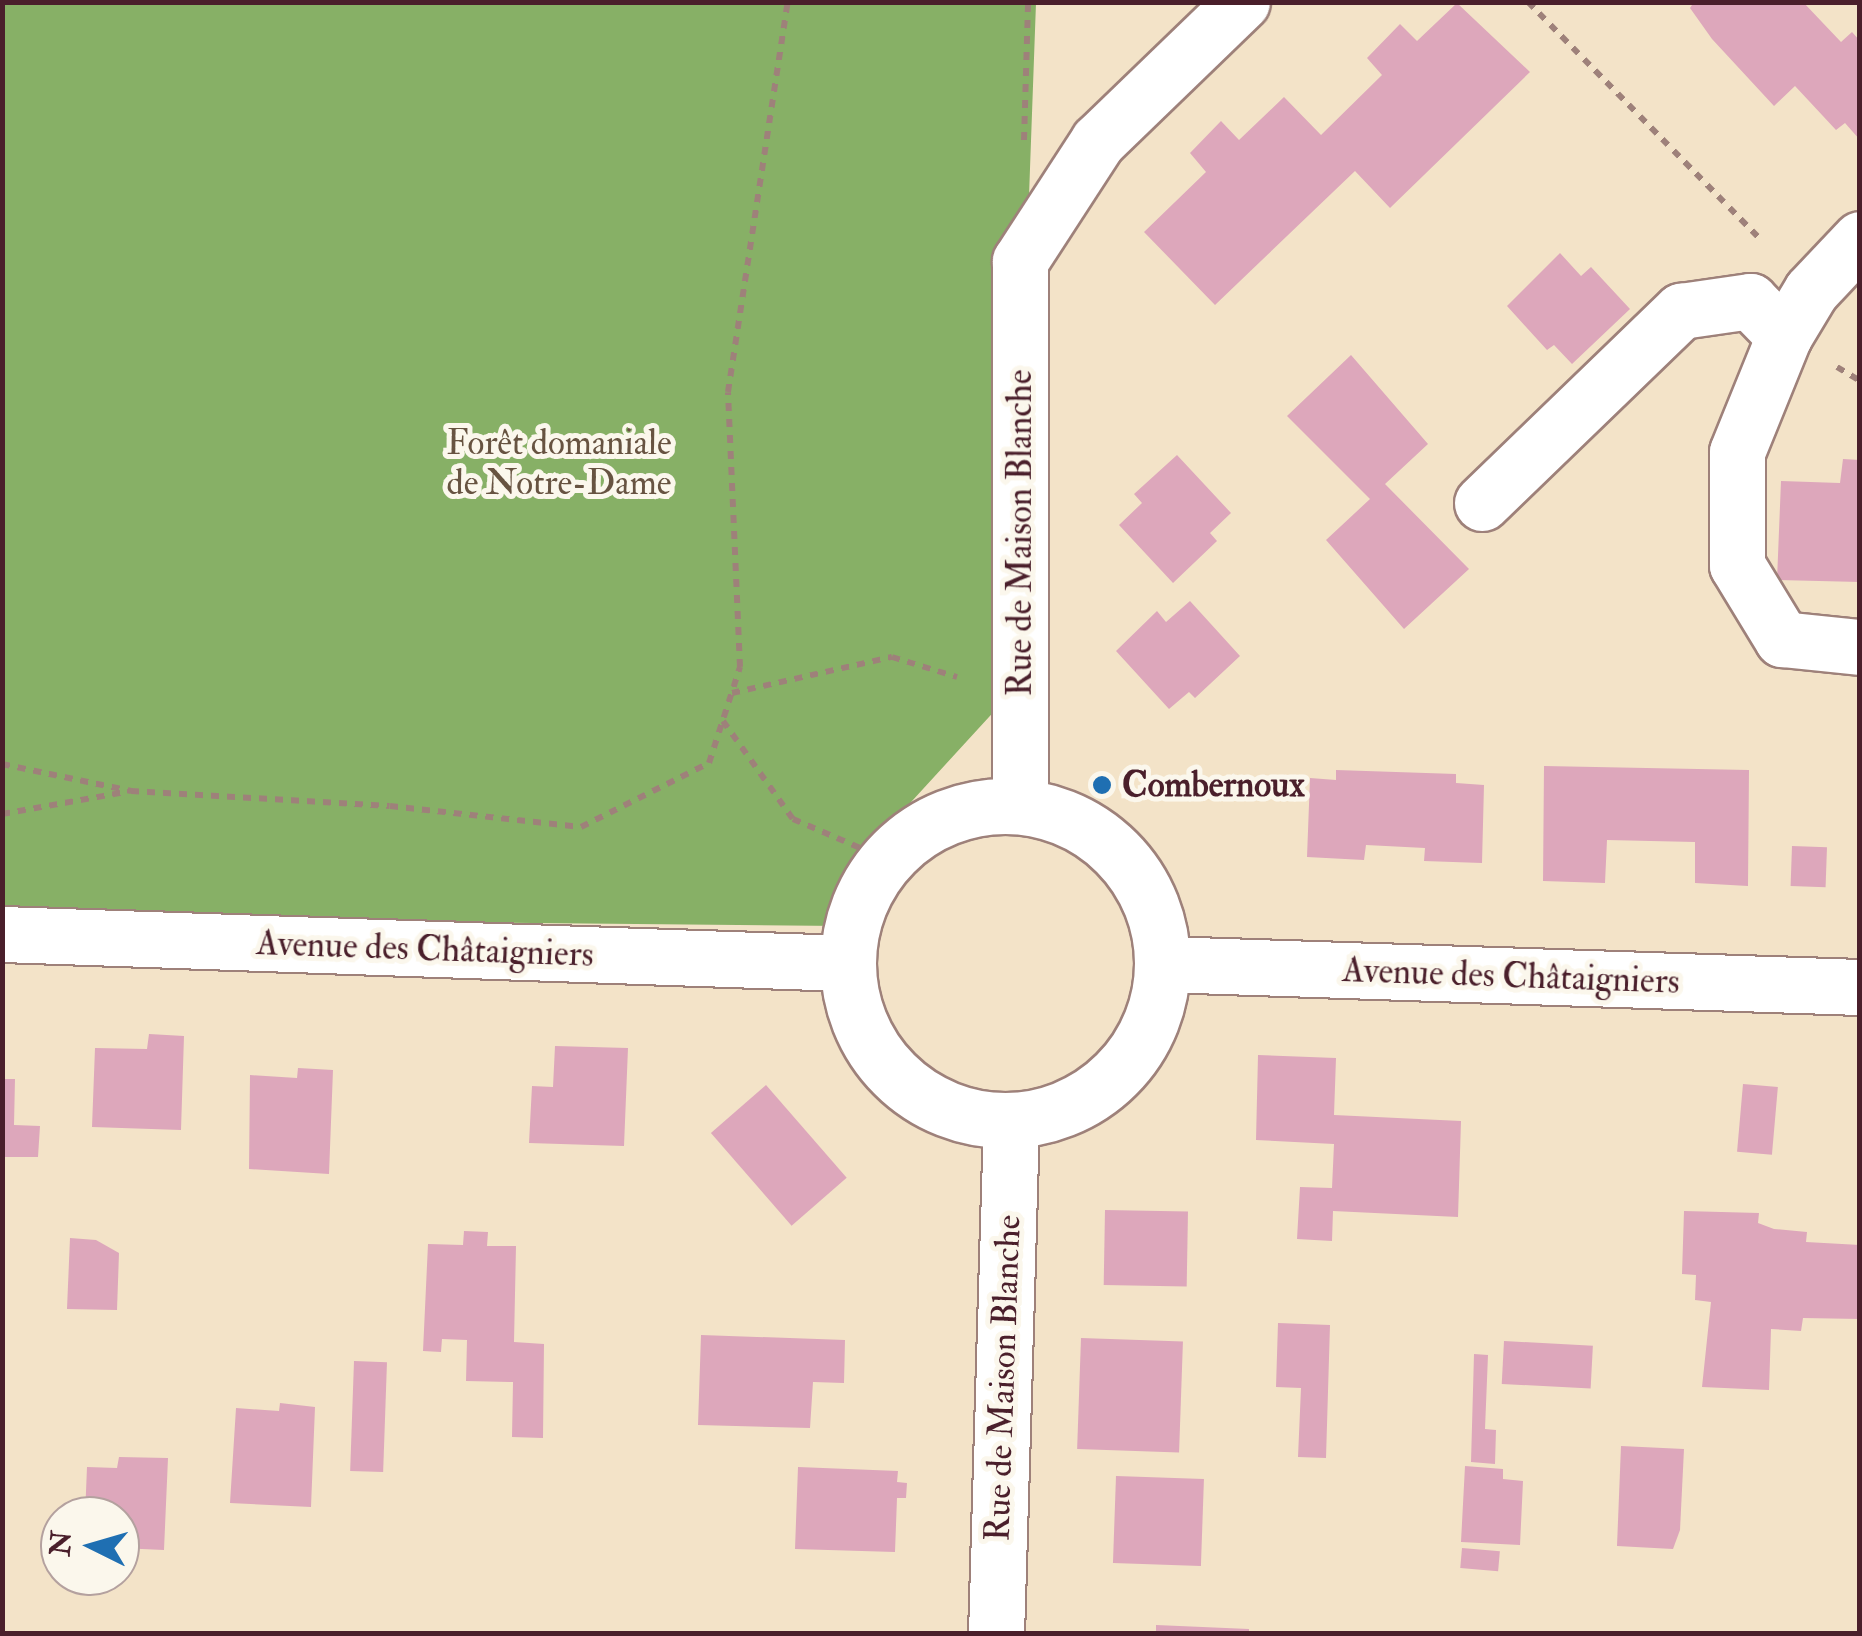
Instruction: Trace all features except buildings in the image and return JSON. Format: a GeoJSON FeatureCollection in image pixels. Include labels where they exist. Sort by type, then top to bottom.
{"type":"FeatureCollection","features":[{"type":"Feature","properties":{"kind":"street","name":"Rue de Maison Blanche"},"geometry":{"type":"LineString","coordinates":[[1020,805],[1020,262],[1098,141],[1242,2]]}},
{"type":"Feature","properties":{"kind":"street"},"geometry":{"type":"LineString","coordinates":[[1860,240],[1798,313],[1737,452],[1737,565],[1782,638],[1860,647]]}},
{"type":"Feature","properties":{"kind":"street"},"geometry":{"type":"LineString","coordinates":[[1482,503],[1680,311],[1750,301],[1798,313]]}},
{"type":"Feature","properties":{"kind":"street"},"geometry":{"type":"LineString","coordinates":[[1020,805],[1065,816],[1106,840],[1136,875],[1157,918],[1163,964],[1155,1012],[1134,1055],[1100,1089],[1059,1112],[1011,1122],[961,1116],[915,1094],[891,1070],[854,1013],[846,963],[856,911],[880,865],[936,822],[967,809],[1020,805]]}},
{"type":"Feature","properties":{"kind":"street","name":"Avenue des Châtaigniers"},"geometry":{"type":"LineString","coordinates":[[2,934],[846,963]]}},
{"type":"Feature","properties":{"kind":"street","name":"Avenue des Châtaigniers"},"geometry":{"type":"LineString","coordinates":[[1163,964],[1860,987]]}},
{"type":"Feature","properties":{"kind":"street","name":"Rue de Maison Blanche"},"geometry":{"type":"LineString","coordinates":[[996,1634],[1011,1122]]}},
{"type":"Feature","properties":{"kind":"path"},"geometry":{"type":"LineString","coordinates":[[2,764],[131,791],[390,806],[580,826],[709,763],[740,667],[728,392],[788,2]]}},
{"type":"Feature","properties":{"kind":"path"},"geometry":{"type":"LineString","coordinates":[[1023,162],[1028,2]]}},
{"type":"Feature","properties":{"kind":"path"},"geometry":{"type":"LineString","coordinates":[[1528,2],[1798,313]]}},
{"type":"Feature","properties":{"kind":"path"},"geometry":{"type":"LineString","coordinates":[[732,693],[892,657],[977,682]]}},
{"type":"Feature","properties":{"kind":"path"},"geometry":{"type":"LineString","coordinates":[[722,720],[794,819],[879,856]]}},
{"type":"Feature","properties":{"kind":"path"},"geometry":{"type":"LineString","coordinates":[[2,814],[131,791]]}},
{"type":"Feature","properties":{"kind":"green space","name":"Forêt domaniale de Notre-Dame"},"geometry":{"type":"Polygon","coordinates":[[[3,3],[1036,3],[1011,693],[901,813],[842,926],[3,918],[3,3]]]}},
{"type":"Feature","properties":{"kind":"place","name":"Combernoux"},"geometry":{"type":"Point","coordinates":[1102,785]}}]}
